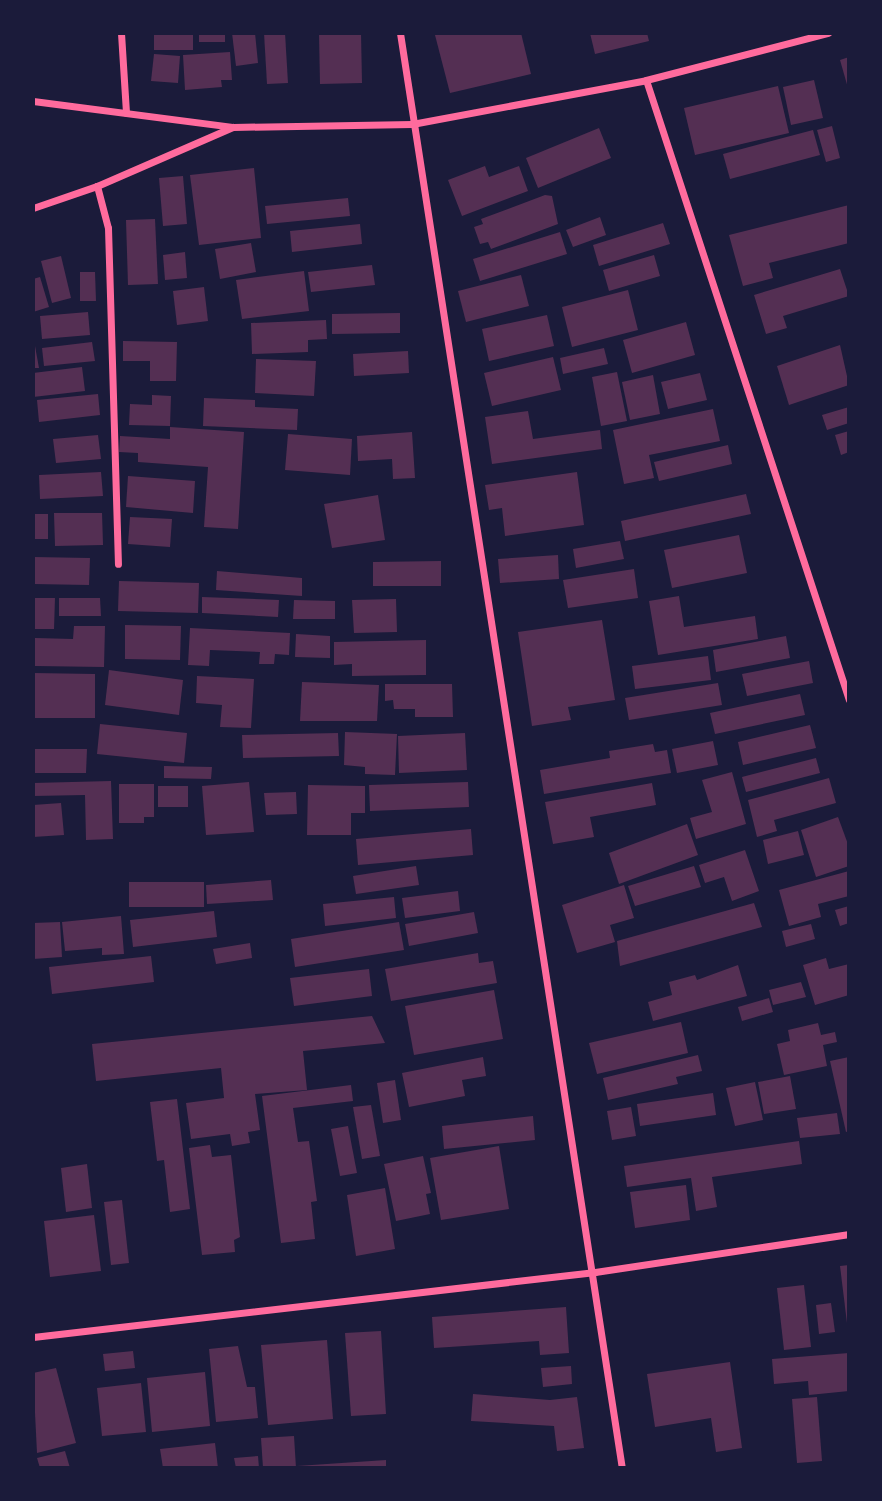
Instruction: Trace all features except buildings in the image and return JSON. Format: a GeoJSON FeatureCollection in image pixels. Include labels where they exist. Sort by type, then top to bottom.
{"type":"FeatureCollection","features":[{"type":"Feature","properties":{"kind":"street"},"geometry":{"type":"LineString","coordinates":[[121,33],[126,113]]}},
{"type":"Feature","properties":{"kind":"street"},"geometry":{"type":"LineString","coordinates":[[400,33],[412,124],[595,1272],[622,1468]]}},
{"type":"Feature","properties":{"kind":"street"},"geometry":{"type":"LineString","coordinates":[[33,101],[233,127],[412,124],[646,80],[828,33]]}},
{"type":"Feature","properties":{"kind":"street"},"geometry":{"type":"LineString","coordinates":[[646,80],[849,700]]}},
{"type":"Feature","properties":{"kind":"street"},"geometry":{"type":"LineString","coordinates":[[33,208],[97,186],[233,127]]}},
{"type":"Feature","properties":{"kind":"street"},"geometry":{"type":"LineString","coordinates":[[97,186],[108,228],[118,564]]}},
{"type":"Feature","properties":{"kind":"street"},"geometry":{"type":"LineString","coordinates":[[33,1337],[595,1272],[849,1234]]}}]}
